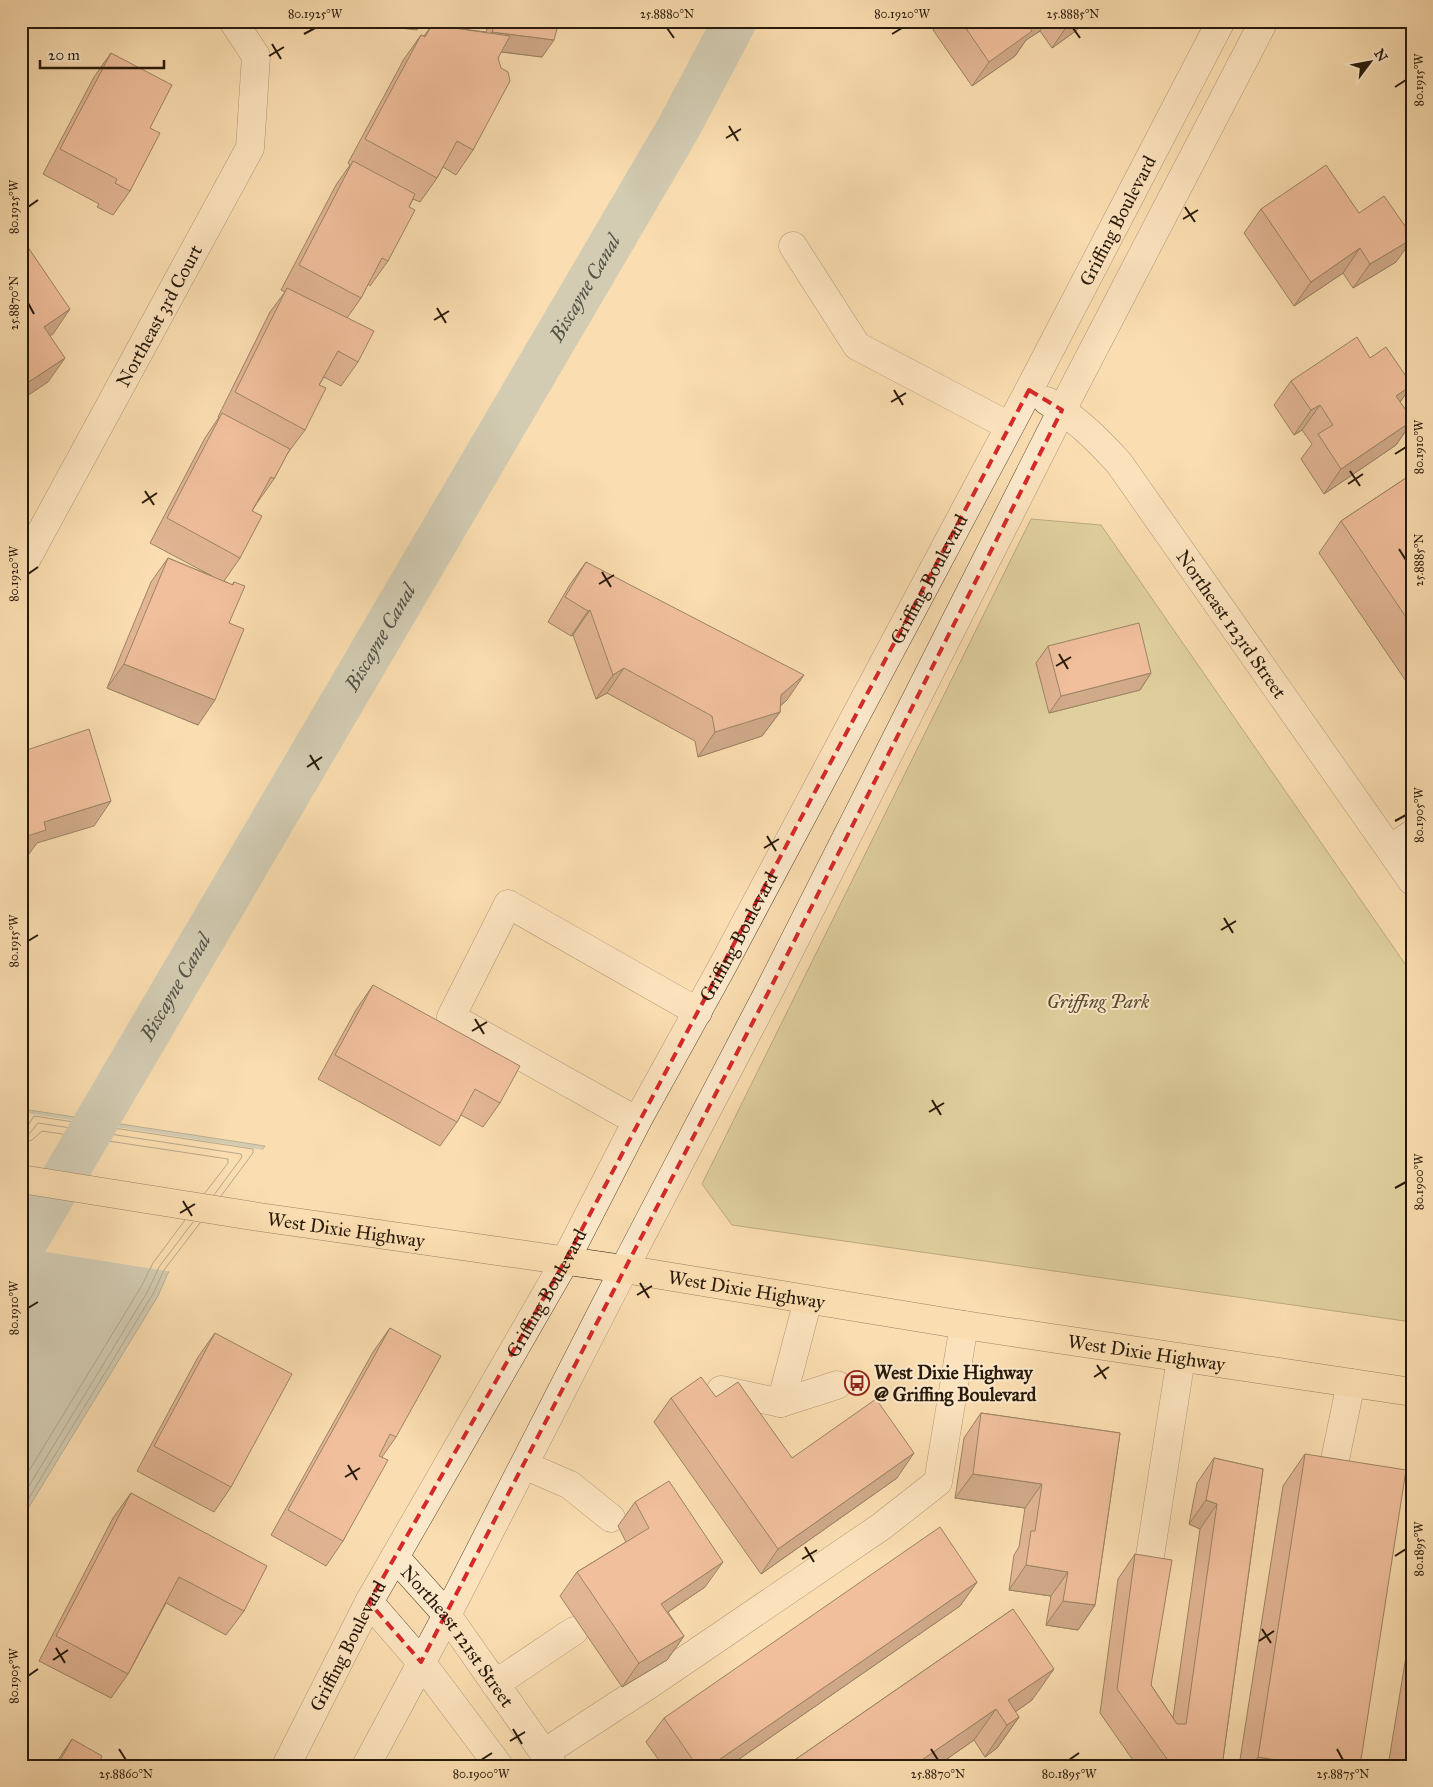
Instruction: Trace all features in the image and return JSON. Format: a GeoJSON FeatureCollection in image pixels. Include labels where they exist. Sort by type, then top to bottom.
{"type":"FeatureCollection","features":[{"type":"Feature","properties":{"kind":"main road","name":"West Dixie Highway"},"geometry":{"type":"LineString","coordinates":[[21,1179],[259,1217],[624,1269],[964,1325],[1412,1392]]}},
{"type":"Feature","properties":{"kind":"street","name":"Northeast 3rd Court"},"geometry":{"type":"LineString","coordinates":[[21,557],[27,558],[250,148],[256,56],[233,21]]}},
{"type":"Feature","properties":{"kind":"street","name":"Griffing Boulevard"},"geometry":{"type":"LineString","coordinates":[[286,1766],[369,1602],[565,1261],[637,1122],[698,1012],[1029,390],[1220,21]]}},
{"type":"Feature","properties":{"kind":"street","name":"Griffing Boulevard"},"geometry":{"type":"LineString","coordinates":[[366,1766],[447,1615],[624,1269],[774,982],[1062,410],[1264,21]]}},
{"type":"Feature","properties":{"kind":"street"},"geometry":{"type":"LineString","coordinates":[[793,246],[857,346],[1009,426]]}},
{"type":"Feature","properties":{"kind":"street","name":"Northeast 123rd Street"},"geometry":{"type":"LineString","coordinates":[[1029,390],[1062,410],[1093,435],[1119,463],[1401,841],[1412,881]]}},
{"type":"Feature","properties":{"kind":"street"},"geometry":{"type":"LineString","coordinates":[[637,1122],[451,1017],[508,904],[698,1012]]}},
{"type":"Feature","properties":{"kind":"street"},"geometry":{"type":"LineString","coordinates":[[781,1403],[808,1300]]}},
{"type":"Feature","properties":{"kind":"street"},"geometry":{"type":"LineString","coordinates":[[548,1760],[650,1684],[882,1526],[938,1482],[964,1325]]}},
{"type":"Feature","properties":{"kind":"street"},"geometry":{"type":"LineString","coordinates":[[1150,1562],[1181,1358]]}},
{"type":"Feature","properties":{"kind":"street"},"geometry":{"type":"LineString","coordinates":[[1328,1493],[1351,1383]]}},
{"type":"Feature","properties":{"kind":"street"},"geometry":{"type":"LineString","coordinates":[[721,1390],[781,1403],[837,1385]]}},
{"type":"Feature","properties":{"kind":"street"},"geometry":{"type":"LineString","coordinates":[[524,1465],[570,1485],[611,1518]]}},
{"type":"Feature","properties":{"kind":"street","name":"Northeast 121st Street"},"geometry":{"type":"LineString","coordinates":[[395,1557],[447,1615],[548,1760]]}},
{"type":"Feature","properties":{"kind":"street"},"geometry":{"type":"LineString","coordinates":[[369,1602],[421,1662],[499,1766]]}},
{"type":"Feature","properties":{"kind":"street"},"geometry":{"type":"LineString","coordinates":[[495,1684],[574,1631]]}},
{"type":"Feature","properties":{"kind":"highlighted area"},"geometry":{"type":"Polygon","coordinates":[[[1029,390],[1062,410],[769,991],[421,1662],[369,1602],[565,1261],[1029,390]]]}},
{"type":"Feature","properties":{"kind":"green space","name":"Griffing Park"},"geometry":{"type":"Polygon","coordinates":[[[1031,519],[1101,525],[1412,974],[1412,1322],[732,1225],[702,1184],[1031,519]]]}},
{"type":"Feature","properties":{"kind":"water"},"geometry":{"type":"Polygon","coordinates":[[[29,1110],[265,1146],[168,1273],[158,1296],[21,1520],[21,1129],[29,1110]]]}},
{"type":"Feature","properties":{"kind":"pier"},"geometry":{"type":"Polygon","coordinates":[[[26,1113],[264,1150],[173,1272],[21,1248],[21,1123],[26,1113]]]}},
{"type":"Feature","properties":{"kind":"building"},"geometry":{"type":"Polygon","coordinates":[[[496,21],[559,21],[554,40],[492,32],[496,21]]]}},
{"type":"Feature","properties":{"kind":"building"},"geometry":{"type":"Polygon","coordinates":[[[961,21],[1035,21],[1029,26],[1032,31],[989,62],[961,21]]]}},
{"type":"Feature","properties":{"kind":"building"},"geometry":{"type":"Polygon","coordinates":[[[432,25],[510,36],[498,58],[501,68],[508,72],[510,81],[473,150],[457,141],[437,178],[365,139],[421,35],[425,37],[432,25]]]}},
{"type":"Feature","properties":{"kind":"building"},"geometry":{"type":"Polygon","coordinates":[[[111,53],[172,85],[150,128],[160,133],[130,191],[115,183],[117,179],[60,149],[111,53]]]}},
{"type":"Feature","properties":{"kind":"building"},"geometry":{"type":"Polygon","coordinates":[[[353,161],[415,194],[409,207],[415,210],[388,261],[382,258],[361,298],[299,265],[353,161]]]}},
{"type":"Feature","properties":{"kind":"building"},"geometry":{"type":"Polygon","coordinates":[[[1326,165],[1359,213],[1384,196],[1412,236],[1412,239],[1370,264],[1360,248],[1311,282],[1261,209],[1326,165]]]}},
{"type":"Feature","properties":{"kind":"building"},"geometry":{"type":"Polygon","coordinates":[[[21,237],[70,309],[44,327],[65,358],[21,387],[21,237]]]}},
{"type":"Feature","properties":{"kind":"building"},"geometry":{"type":"Polygon","coordinates":[[[287,288],[374,331],[358,362],[338,351],[319,385],[326,388],[305,430],[235,392],[287,288]]]}},
{"type":"Feature","properties":{"kind":"building"},"geometry":{"type":"Polygon","coordinates":[[[1357,337],[1370,358],[1386,347],[1412,385],[1396,396],[1412,421],[1341,469],[1318,434],[1333,425],[1320,405],[1311,410],[1291,381],[1357,337]]]}},
{"type":"Feature","properties":{"kind":"building"},"geometry":{"type":"Polygon","coordinates":[[[222,413],[290,449],[274,479],[271,477],[252,511],[262,516],[240,558],[167,518],[222,413]]]}},
{"type":"Feature","properties":{"kind":"building"},"geometry":{"type":"Polygon","coordinates":[[[1412,474],[1412,626],[1341,521],[1412,474]]]}},
{"type":"Feature","properties":{"kind":"building"},"geometry":{"type":"Polygon","coordinates":[[[168,558],[233,585],[234,582],[245,586],[229,623],[244,629],[215,700],[124,664],[168,558]]]}},
{"type":"Feature","properties":{"kind":"building"},"geometry":{"type":"Polygon","coordinates":[[[586,562],[804,675],[781,695],[780,712],[715,732],[712,716],[624,668],[613,675],[590,610],[588,611],[565,597],[586,562]]]}},
{"type":"Feature","properties":{"kind":"building"},"geometry":{"type":"Polygon","coordinates":[[[1139,623],[1151,673],[1061,696],[1048,646],[1139,623]]]}},
{"type":"Feature","properties":{"kind":"building"},"geometry":{"type":"Polygon","coordinates":[[[89,729],[111,801],[44,822],[46,830],[21,838],[21,752],[89,729]]]}},
{"type":"Feature","properties":{"kind":"building"},"geometry":{"type":"Polygon","coordinates":[[[373,985],[520,1066],[500,1103],[475,1089],[457,1122],[335,1055],[373,985]]]}},
{"type":"Feature","properties":{"kind":"building"},"geometry":{"type":"Polygon","coordinates":[[[390,1328],[441,1356],[396,1437],[390,1434],[379,1456],[388,1460],[343,1541],[288,1510],[390,1328]]]}},
{"type":"Feature","properties":{"kind":"building"},"geometry":{"type":"Polygon","coordinates":[[[215,1333],[292,1374],[231,1487],[154,1446],[215,1333]]]}},
{"type":"Feature","properties":{"kind":"building"},"geometry":{"type":"Polygon","coordinates":[[[701,1377],[716,1397],[738,1382],[792,1458],[876,1399],[914,1453],[778,1549],[671,1398],[701,1377]]]}},
{"type":"Feature","properties":{"kind":"building"},"geometry":{"type":"Polygon","coordinates":[[[981,1413],[1120,1433],[1095,1605],[1063,1601],[1068,1572],[1026,1565],[1031,1531],[1035,1531],[1042,1484],[973,1474],[981,1413]]]}},
{"type":"Feature","properties":{"kind":"building"},"geometry":{"type":"Polygon","coordinates":[[[1305,1454],[1406,1470],[1360,1766],[1314,1766],[1258,1757],[1305,1454]]]}},
{"type":"Feature","properties":{"kind":"building"},"geometry":{"type":"Polygon","coordinates":[[[1214,1458],[1263,1469],[1222,1766],[1172,1766],[1117,1689],[1135,1554],[1172,1560],[1151,1685],[1177,1724],[1186,1724],[1217,1504],[1206,1500],[1214,1458]]]}},
{"type":"Feature","properties":{"kind":"building"},"geometry":{"type":"Polygon","coordinates":[[[669,1481],[723,1562],[661,1604],[684,1636],[639,1663],[577,1572],[649,1528],[635,1502],[669,1481]]]}},
{"type":"Feature","properties":{"kind":"building"},"geometry":{"type":"Polygon","coordinates":[[[131,1493],[267,1566],[244,1611],[179,1577],[128,1674],[56,1636],[131,1493]]]}},
{"type":"Feature","properties":{"kind":"building"},"geometry":{"type":"Polygon","coordinates":[[[940,1527],[977,1582],[710,1766],[697,1766],[664,1718],[940,1527]]]}},
{"type":"Feature","properties":{"kind":"building"},"geometry":{"type":"Polygon","coordinates":[[[1013,1609],[1054,1669],[1008,1700],[1019,1717],[1007,1725],[996,1709],[913,1766],[786,1766],[1013,1609]]]}},
{"type":"Feature","properties":{"kind":"building"},"geometry":{"type":"Polygon","coordinates":[[[1412,1721],[1412,1766],[1404,1766],[1412,1721]]]}},
{"type":"Feature","properties":{"kind":"building"},"geometry":{"type":"Polygon","coordinates":[[[72,1739],[102,1756],[100,1761],[109,1766],[57,1766],[72,1739]]]}},
{"type":"Feature","properties":{"kind":"building"},"geometry":{"type":"Polygon","coordinates":[[[1093,1762],[1096,1766],[1086,1766],[1093,1762]]]}},
{"type":"Feature","properties":{"kind":"waterway","name":"Biscayne Canal"},"geometry":{"type":"LineString","coordinates":[[21,1250],[679,127],[735,21]]}},
{"type":"Feature","properties":{"kind":"place","name":"West Dixie Highway @ Griffing Boulevard"},"geometry":{"type":"Point","coordinates":[857,1383]}}]}
